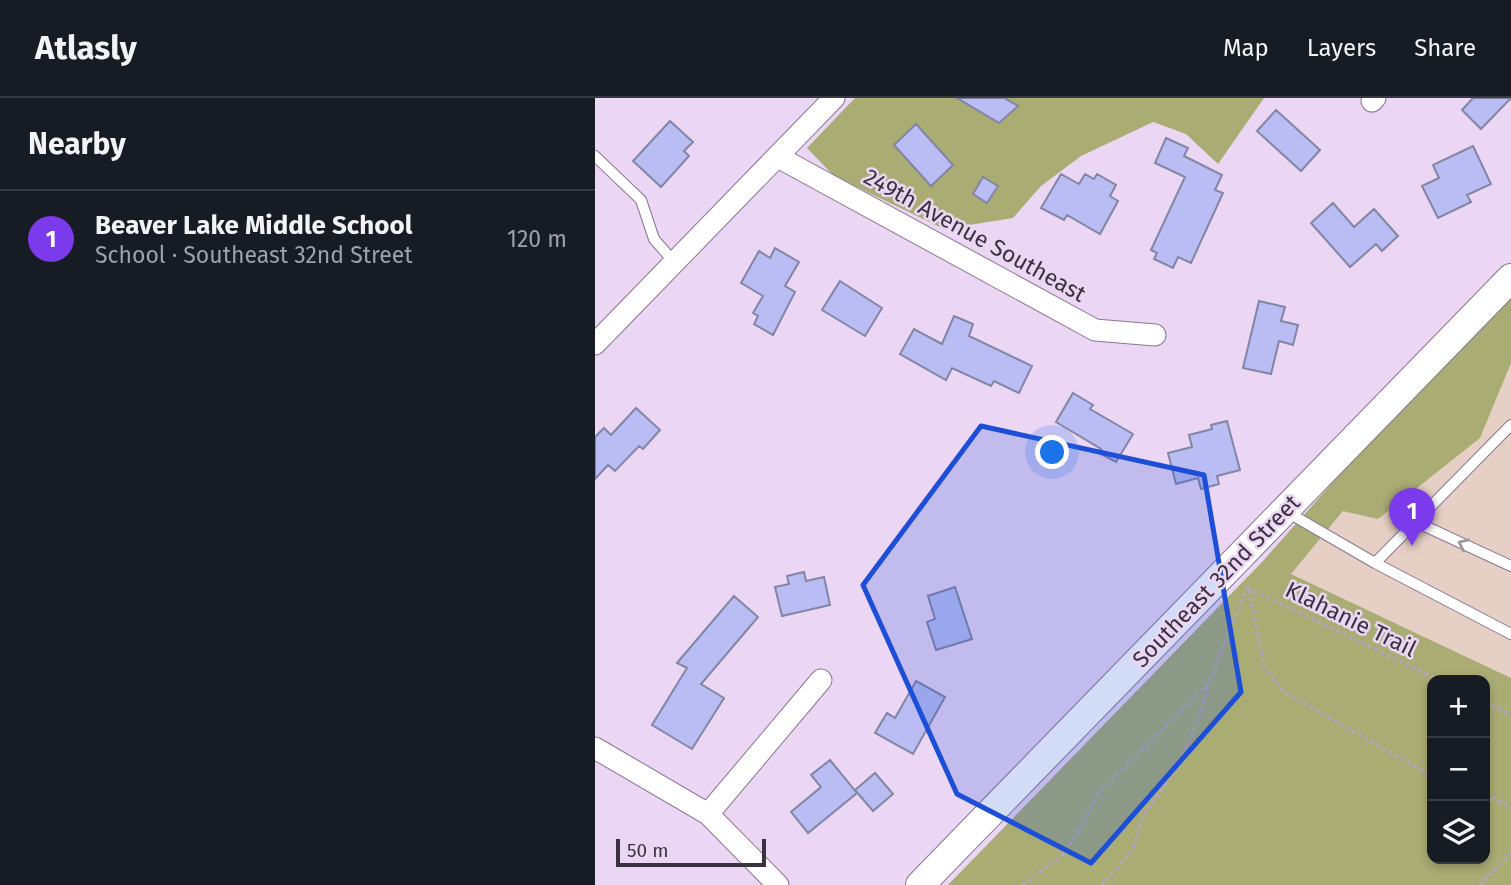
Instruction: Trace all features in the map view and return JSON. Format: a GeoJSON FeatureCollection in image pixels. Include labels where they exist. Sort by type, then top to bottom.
{"type":"FeatureCollection","features":[{"type":"Feature","properties":{"kind":"street"},"geometry":{"type":"LineString","coordinates":[[595,344],[834,98]]}},
{"type":"Feature","properties":{"kind":"street","name":"249th Avenue Southeast"},"geometry":{"type":"LineString","coordinates":[[778,157],[1095,330],[1155,335]]}},
{"type":"Feature","properties":{"kind":"street","name":"Southeast 32nd Street"},"geometry":{"type":"LineString","coordinates":[[920,885],[1511,278]]}},
{"type":"Feature","properties":{"kind":"street"},"geometry":{"type":"LineString","coordinates":[[708,814],[821,680]]}},
{"type":"Feature","properties":{"kind":"street"},"geometry":{"type":"LineString","coordinates":[[595,748],[708,814],[778,885]]}},
{"type":"Feature","properties":{"kind":"lane"},"geometry":{"type":"LineString","coordinates":[[595,156],[641,200],[654,239],[674,262]]}},
{"type":"Feature","properties":{"kind":"lane"},"geometry":{"type":"LineString","coordinates":[[1375,563],[1511,425]]}},
{"type":"Feature","properties":{"kind":"lane"},"geometry":{"type":"LineString","coordinates":[[1284,511],[1375,563],[1511,634]]}},
{"type":"Feature","properties":{"kind":"lane"},"geometry":{"type":"LineString","coordinates":[[1416,522],[1511,566]]}},
{"type":"Feature","properties":{"kind":"path","name":"Klahanie Trail"},"geometry":{"type":"LineString","coordinates":[[1248,588],[1429,675]]}},
{"type":"Feature","properties":{"kind":"path"},"geometry":{"type":"LineString","coordinates":[[1102,885],[1132,851],[1143,816],[1178,766],[1248,588]]}},
{"type":"Feature","properties":{"kind":"path"},"geometry":{"type":"LineString","coordinates":[[1248,588],[1264,667],[1284,692],[1427,773]]}},
{"type":"Feature","properties":{"kind":"path"},"geometry":{"type":"LineString","coordinates":[[1022,885],[1066,852],[1099,793],[1208,684]]}},
{"type":"Feature","properties":{"kind":"path"},"geometry":{"type":"LineString","coordinates":[[1490,704],[1511,715]]}},
{"type":"Feature","properties":{"kind":"path"},"geometry":{"type":"LineString","coordinates":[[1490,797],[1511,807]]}},
{"type":"Feature","properties":{"kind":"path"},"geometry":{"type":"LineString","coordinates":[[1480,885],[1511,853]]}},
{"type":"Feature","properties":{"kind":"highlighted area"},"geometry":{"type":"Polygon","coordinates":[[[981,426],[1204,475],[1241,692],[1091,863],[957,794],[863,585],[981,426]]]}},
{"type":"Feature","properties":{"kind":"shaded area"},"geometry":{"type":"Polygon","coordinates":[[[1511,363],[1511,678],[1291,574],[1343,511],[1496,392],[1511,363]]]}},
{"type":"Feature","properties":{"kind":"green space"},"geometry":{"type":"Polygon","coordinates":[[[855,98],[1264,98],[1218,164],[1186,134],[1153,122],[1081,156],[1041,186],[1013,218],[944,229],[834,176],[807,148],[855,98]]]}},
{"type":"Feature","properties":{"kind":"green space"},"geometry":{"type":"Polygon","coordinates":[[[1511,292],[1511,363],[1480,438],[1378,519],[1343,511],[1291,574],[1511,678],[1511,885],[948,885],[1263,561],[1397,410],[1511,292]]]}},
{"type":"Feature","properties":{"kind":"building"},"geometry":{"type":"Polygon","coordinates":[[[957,98],[1004,98],[1018,106],[999,123],[957,98]]]}},
{"type":"Feature","properties":{"kind":"building"},"geometry":{"type":"Polygon","coordinates":[[[1473,98],[1511,98],[1481,129],[1462,110],[1473,98]]]}},
{"type":"Feature","properties":{"kind":"building"},"geometry":{"type":"Polygon","coordinates":[[[1276,110],[1320,150],[1301,171],[1257,131],[1276,110]]]}},
{"type":"Feature","properties":{"kind":"building"},"geometry":{"type":"Polygon","coordinates":[[[670,121],[693,142],[684,151],[689,156],[661,187],[633,161],[670,121]]]}},
{"type":"Feature","properties":{"kind":"building"},"geometry":{"type":"Polygon","coordinates":[[[916,124],[953,165],[931,186],[894,145],[916,124]]]}},
{"type":"Feature","properties":{"kind":"building"},"geometry":{"type":"Polygon","coordinates":[[[1166,138],[1188,148],[1184,156],[1222,175],[1215,190],[1223,193],[1191,263],[1178,257],[1173,268],[1154,259],[1157,253],[1151,250],[1185,177],[1155,163],[1166,138]]]}},
{"type":"Feature","properties":{"kind":"building"},"geometry":{"type":"Polygon","coordinates":[[[1473,146],[1491,184],[1467,195],[1471,202],[1438,218],[1422,186],[1439,178],[1433,165],[1473,146]]]}},
{"type":"Feature","properties":{"kind":"building"},"geometry":{"type":"Polygon","coordinates":[[[1061,174],[1079,184],[1085,174],[1094,179],[1097,174],[1116,185],[1110,196],[1118,201],[1100,234],[1067,215],[1064,220],[1041,208],[1061,174]]]}},
{"type":"Feature","properties":{"kind":"building"},"geometry":{"type":"Polygon","coordinates":[[[983,177],[998,186],[987,203],[973,194],[983,177]]]}},
{"type":"Feature","properties":{"kind":"building"},"geometry":{"type":"Polygon","coordinates":[[[1333,203],[1354,227],[1374,209],[1398,236],[1382,251],[1376,244],[1350,267],[1311,223],[1333,203]]]}},
{"type":"Feature","properties":{"kind":"building"},"geometry":{"type":"Polygon","coordinates":[[[775,248],[799,262],[785,286],[795,292],[773,335],[754,324],[758,316],[753,313],[763,296],[741,283],[759,251],[770,258],[775,248]]]}},
{"type":"Feature","properties":{"kind":"building"},"geometry":{"type":"Polygon","coordinates":[[[840,281],[882,308],[865,336],[822,310],[840,281]]]}},
{"type":"Feature","properties":{"kind":"building"},"geometry":{"type":"Polygon","coordinates":[[[1259,301],[1285,307],[1281,321],[1298,325],[1293,345],[1279,341],[1271,374],[1243,368],[1259,301]]]}},
{"type":"Feature","properties":{"kind":"building"},"geometry":{"type":"Polygon","coordinates":[[[954,316],[973,324],[969,336],[1032,366],[1019,393],[994,381],[991,386],[952,368],[946,380],[900,354],[914,329],[942,344],[954,316]]]}},
{"type":"Feature","properties":{"kind":"building"},"geometry":{"type":"Polygon","coordinates":[[[1073,393],[1093,405],[1090,409],[1133,434],[1116,462],[1099,453],[1101,449],[1056,422],[1073,393]]]}},
{"type":"Feature","properties":{"kind":"building"},"geometry":{"type":"Polygon","coordinates":[[[636,408],[660,430],[643,449],[639,446],[615,471],[608,465],[595,479],[595,437],[604,428],[611,435],[636,408]]]}},
{"type":"Feature","properties":{"kind":"building"},"geometry":{"type":"Polygon","coordinates":[[[1227,421],[1240,470],[1217,476],[1219,484],[1201,489],[1198,478],[1176,484],[1168,453],[1192,447],[1189,435],[1212,429],[1211,425],[1227,421]]]}},
{"type":"Feature","properties":{"kind":"building"},"geometry":{"type":"Polygon","coordinates":[[[804,572],[806,581],[824,577],[830,605],[782,616],[775,587],[789,584],[787,576],[804,572]]]}},
{"type":"Feature","properties":{"kind":"building"},"geometry":{"type":"Polygon","coordinates":[[[955,587],[972,639],[936,650],[927,622],[935,619],[928,596],[955,587]]]}},
{"type":"Feature","properties":{"kind":"building"},"geometry":{"type":"Polygon","coordinates":[[[734,596],[758,617],[701,684],[724,698],[692,749],[652,725],[687,668],[677,663],[734,596]]]}},
{"type":"Feature","properties":{"kind":"building"},"geometry":{"type":"Polygon","coordinates":[[[916,681],[945,697],[913,754],[875,733],[887,713],[895,718],[916,681]]]}},
{"type":"Feature","properties":{"kind":"building"},"geometry":{"type":"Polygon","coordinates":[[[830,760],[857,793],[808,833],[791,812],[821,787],[811,775],[830,760]]]}},
{"type":"Feature","properties":{"kind":"building"},"geometry":{"type":"Polygon","coordinates":[[[875,773],[893,794],[873,811],[855,790],[875,773]]]}},
{"type":"Feature","properties":{"kind":"place","name":"Beaver Lake Middle School"},"geometry":{"type":"Point","coordinates":[1412,546]}}]}
